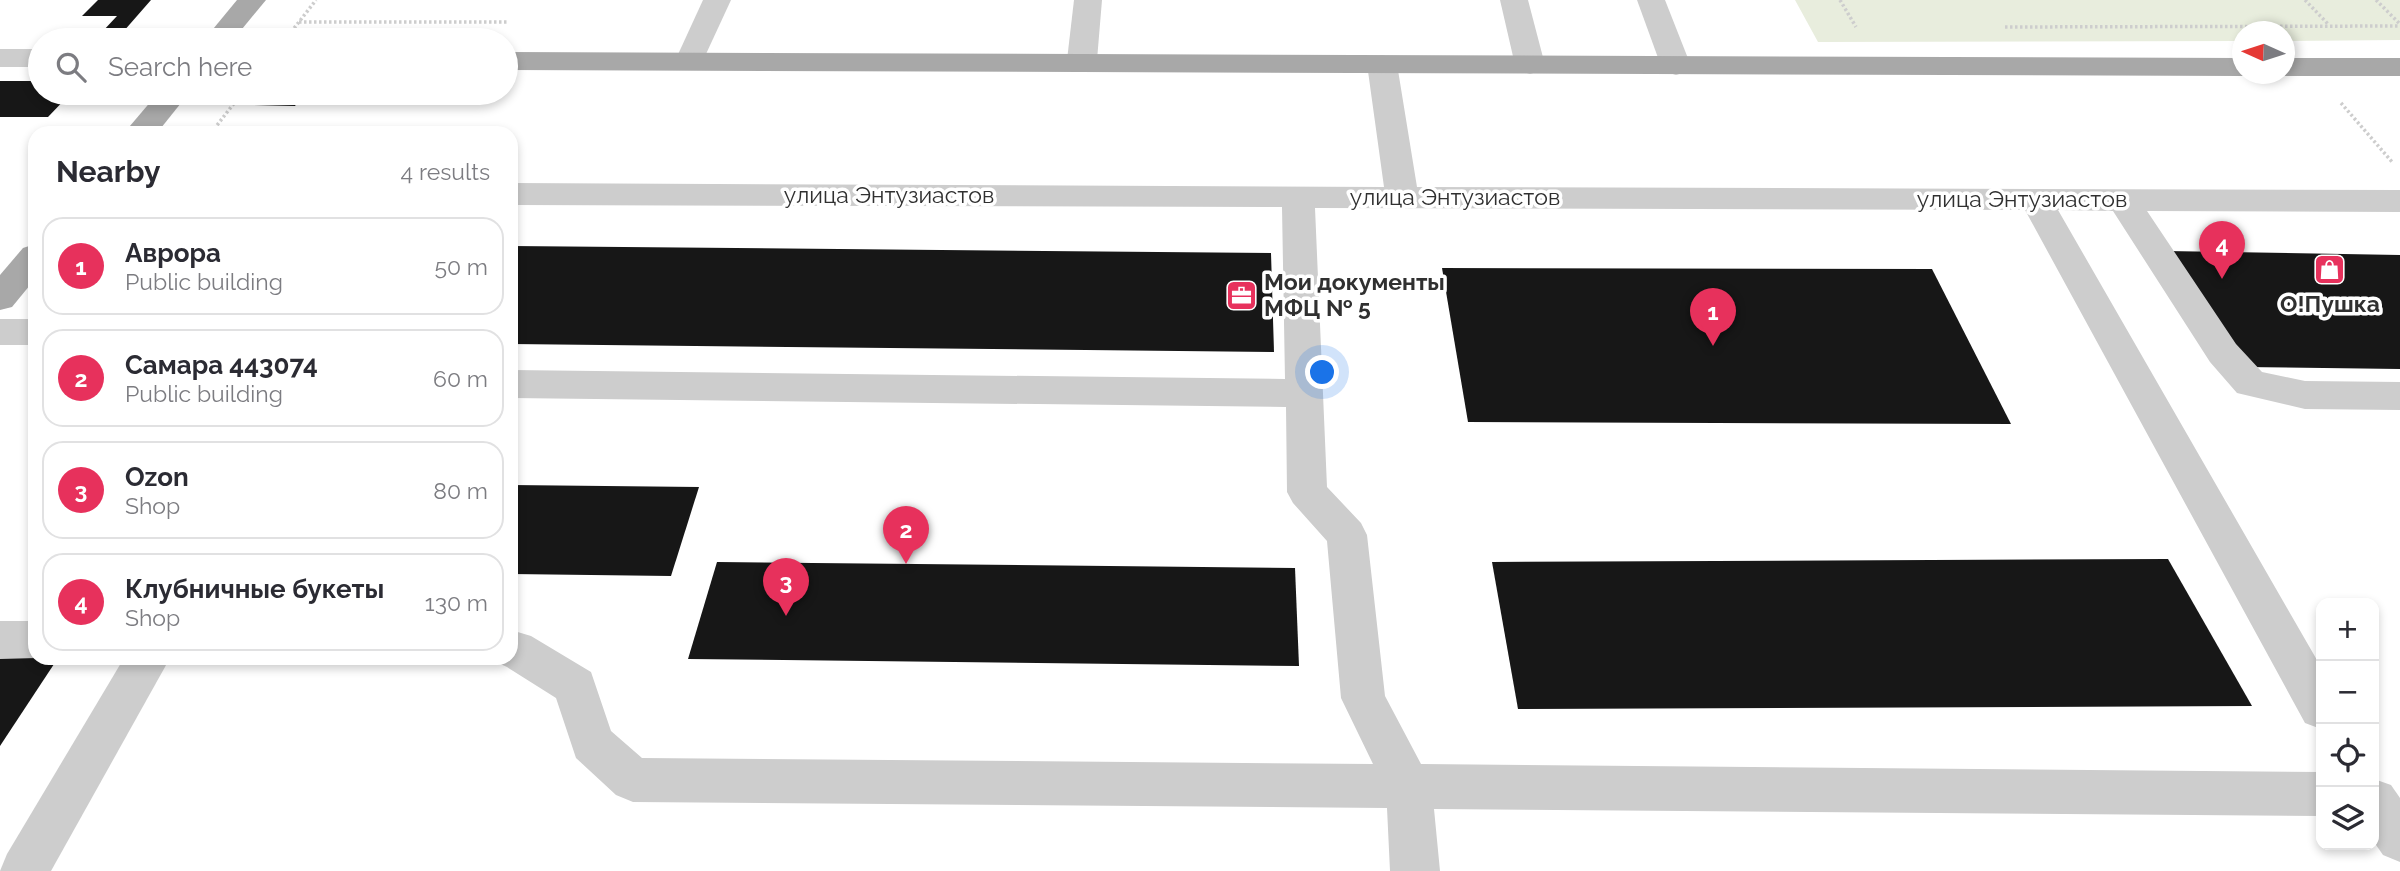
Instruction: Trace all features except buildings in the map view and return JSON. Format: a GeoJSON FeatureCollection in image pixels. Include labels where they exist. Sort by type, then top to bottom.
{"type":"FeatureCollection","features":[{"type":"Feature","properties":{"kind":"main road"},"geometry":{"type":"LineString","coordinates":[[228,28],[252,0]]}},
{"type":"Feature","properties":{"kind":"main road"},"geometry":{"type":"LineString","coordinates":[[518,61],[1082,60],[1676,66],[2232,66]]}},
{"type":"Feature","properties":{"kind":"main road"},"geometry":{"type":"LineString","coordinates":[[2297,67],[2400,67]]}},
{"type":"Feature","properties":{"kind":"main road"},"geometry":{"type":"LineString","coordinates":[[146,126],[164,105]]}},
{"type":"Feature","properties":{"kind":"main road"},"geometry":{"type":"LineString","coordinates":[[0,298],[28,265]]}},
{"type":"Feature","properties":{"kind":"street"},"geometry":{"type":"LineString","coordinates":[[690,61],[717,0]]}},
{"type":"Feature","properties":{"kind":"street"},"geometry":{"type":"LineString","coordinates":[[1082,60],[1088,0]]}},
{"type":"Feature","properties":{"kind":"street"},"geometry":{"type":"LineString","coordinates":[[1514,0],[1530,65]]}},
{"type":"Feature","properties":{"kind":"street"},"geometry":{"type":"LineString","coordinates":[[1651,0],[1676,66]]}},
{"type":"Feature","properties":{"kind":"street"},"geometry":{"type":"LineString","coordinates":[[0,58],[28,58]]}},
{"type":"Feature","properties":{"kind":"street"},"geometry":{"type":"LineString","coordinates":[[1382,64],[1402,197]]}},
{"type":"Feature","properties":{"kind":"street","name":"улица Энтузиастов"},"geometry":{"type":"LineString","coordinates":[[518,194],[2400,201]]}},
{"type":"Feature","properties":{"kind":"street"},"geometry":{"type":"LineString","coordinates":[[1298,197],[1307,492],[1348,535],[1363,698],[1409,788],[1415,871]]}},
{"type":"Feature","properties":{"kind":"street"},"geometry":{"type":"LineString","coordinates":[[2035,199],[2316,700]]}},
{"type":"Feature","properties":{"kind":"street"},"geometry":{"type":"LineString","coordinates":[[2123,200],[2223,353],[2250,383],[2305,395],[2400,396]]}},
{"type":"Feature","properties":{"kind":"street"},"geometry":{"type":"LineString","coordinates":[[0,332],[28,332]]}},
{"type":"Feature","properties":{"kind":"street"},"geometry":{"type":"LineString","coordinates":[[518,384],[1304,393]]}},
{"type":"Feature","properties":{"kind":"street"},"geometry":{"type":"LineString","coordinates":[[0,640],[28,640]]}},
{"type":"Feature","properties":{"kind":"street"},"geometry":{"type":"LineString","coordinates":[[518,650],[575,686],[593,743],[634,779],[1409,788],[2316,794]]}},
{"type":"Feature","properties":{"kind":"street"},"geometry":{"type":"LineString","coordinates":[[24,871],[144,665]]}},
{"type":"Feature","properties":{"kind":"street"},"geometry":{"type":"LineString","coordinates":[[2379,808],[2400,839]]}},
{"type":"Feature","properties":{"kind":"path"},"geometry":{"type":"LineString","coordinates":[[294,28],[316,0]]}},
{"type":"Feature","properties":{"kind":"path"},"geometry":{"type":"LineString","coordinates":[[1840,0],[1856,27]]}},
{"type":"Feature","properties":{"kind":"path"},"geometry":{"type":"LineString","coordinates":[[2305,0],[2330,26]]}},
{"type":"Feature","properties":{"kind":"path"},"geometry":{"type":"LineString","coordinates":[[2376,0],[2400,23]]}},
{"type":"Feature","properties":{"kind":"path"},"geometry":{"type":"LineString","coordinates":[[2297,67],[2400,172]]}},
{"type":"Feature","properties":{"kind":"path"},"geometry":{"type":"LineString","coordinates":[[216,126],[233,105]]}},
{"type":"Feature","properties":{"kind":"green space"},"geometry":{"type":"Polygon","coordinates":[[[1795,0],[2400,0],[2400,40],[2295,41],[2295,21],[2232,21],[2232,41],[1818,42],[1795,0]]]}},
{"type":"Feature","properties":{"kind":"place","name":"О!Пушка"},"geometry":{"type":"Point","coordinates":[2330,270]}},
{"type":"Feature","properties":{"kind":"place","name":"Клубничные букеты"},"geometry":{"type":"Point","coordinates":[2222,279]}},
{"type":"Feature","properties":{"kind":"place","name":"Мои документы МФЦ № 5"},"geometry":{"type":"Point","coordinates":[1241,295]}},
{"type":"Feature","properties":{"kind":"place","name":"Аврора"},"geometry":{"type":"Point","coordinates":[1713,346]}},
{"type":"Feature","properties":{"kind":"place","name":"Самара 443074"},"geometry":{"type":"Point","coordinates":[906,564]}},
{"type":"Feature","properties":{"kind":"place","name":"Ozon"},"geometry":{"type":"Point","coordinates":[786,616]}}]}
